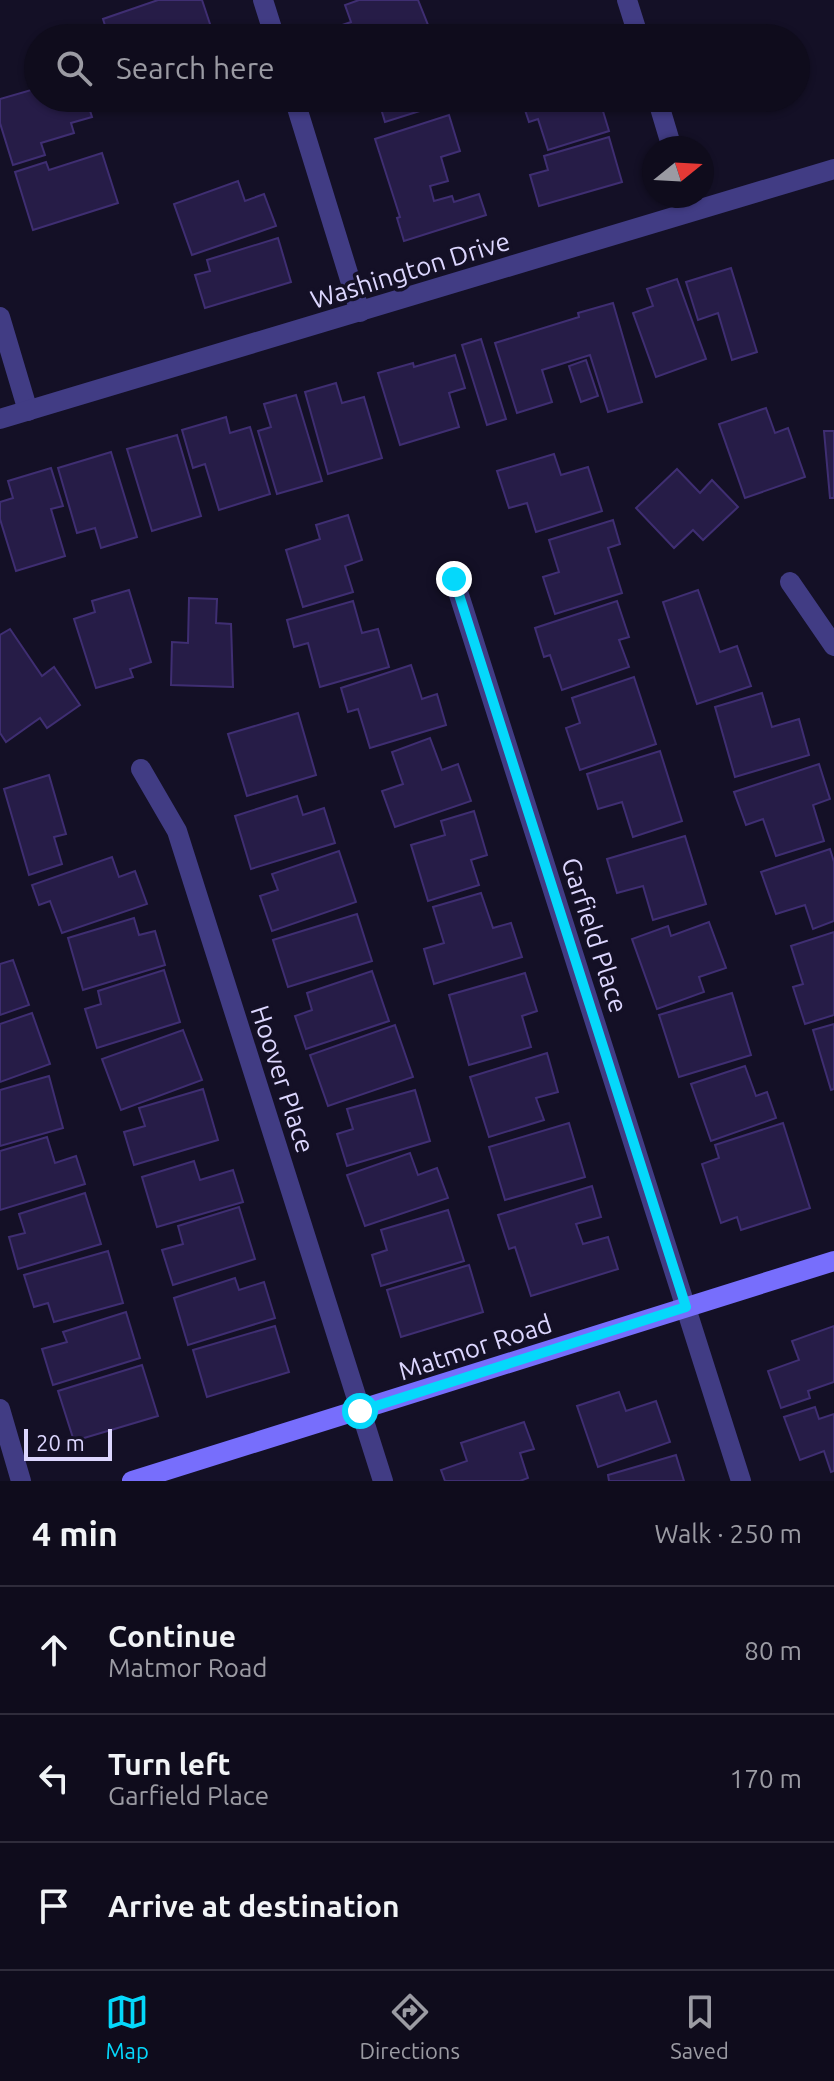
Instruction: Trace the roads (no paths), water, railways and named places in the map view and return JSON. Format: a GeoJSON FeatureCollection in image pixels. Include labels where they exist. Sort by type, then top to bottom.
{"type":"FeatureCollection","features":[{"type":"Feature","properties":{"kind":"street"},"geometry":{"type":"LineString","coordinates":[[263,0],[271,24]]}},
{"type":"Feature","properties":{"kind":"street"},"geometry":{"type":"LineString","coordinates":[[627,0],[635,24]]}},
{"type":"Feature","properties":{"kind":"street"},"geometry":{"type":"LineString","coordinates":[[298,112],[360,312]]}},
{"type":"Feature","properties":{"kind":"street"},"geometry":{"type":"LineString","coordinates":[[661,112],[668,136]]}},
{"type":"Feature","properties":{"kind":"street","name":"Washington Drive"},"geometry":{"type":"LineString","coordinates":[[714,198],[834,169]]}},
{"type":"Feature","properties":{"kind":"street","name":"Washington Drive"},"geometry":{"type":"LineString","coordinates":[[0,419],[360,312],[678,208]]}},
{"type":"Feature","properties":{"kind":"street"},"geometry":{"type":"LineString","coordinates":[[0,317],[28,411]]}},
{"type":"Feature","properties":{"kind":"street","name":"Garfield Place"},"geometry":{"type":"LineString","coordinates":[[454,579],[741,1481]]}},
{"type":"Feature","properties":{"kind":"street"},"geometry":{"type":"LineString","coordinates":[[790,582],[834,646]]}},
{"type":"Feature","properties":{"kind":"street","name":"Hoover Place"},"geometry":{"type":"LineString","coordinates":[[141,769],[177,831],[383,1481]]}},
{"type":"Feature","properties":{"kind":"street","name":"Matmor Road"},"geometry":{"type":"LineString","coordinates":[[132,1481],[834,1261]]}},
{"type":"Feature","properties":{"kind":"street"},"geometry":{"type":"LineString","coordinates":[[0,1409],[21,1481]]}}]}
